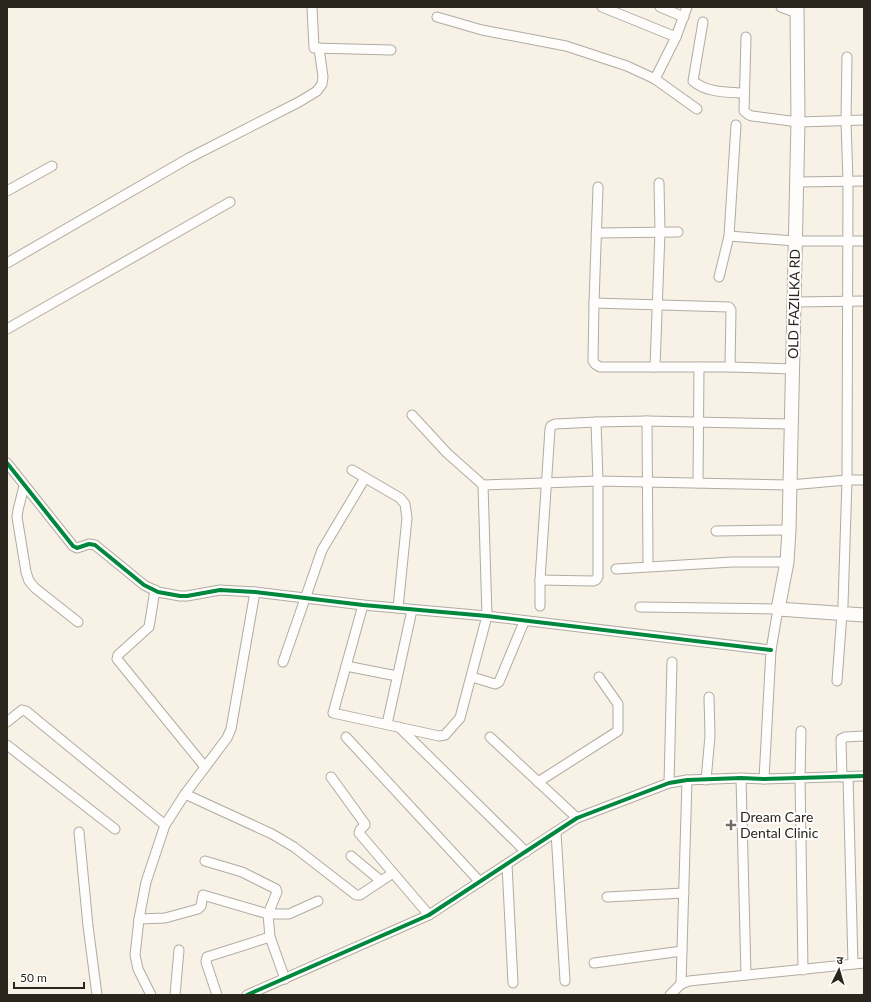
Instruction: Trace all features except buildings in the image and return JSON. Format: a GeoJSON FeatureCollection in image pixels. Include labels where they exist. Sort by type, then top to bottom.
{"type":"FeatureCollection","features":[{"type":"Feature","properties":{"kind":"main road","name":"OLD FAZILKA RD"},"geometry":{"type":"LineString","coordinates":[[779,605],[787,562],[789,530],[798,122],[797,10]]}},
{"type":"Feature","properties":{"kind":"main road"},"geometry":{"type":"LineString","coordinates":[[779,605],[843,609],[864,606]]}},
{"type":"Feature","properties":{"kind":"main road"},"geometry":{"type":"LineString","coordinates":[[843,609],[864,615]]}},
{"type":"Feature","properties":{"kind":"street"},"geometry":{"type":"LineString","coordinates":[[312,7],[313,47],[391,50]]}},
{"type":"Feature","properties":{"kind":"street"},"geometry":{"type":"LineString","coordinates":[[602,7],[676,37]]}},
{"type":"Feature","properties":{"kind":"street"},"geometry":{"type":"LineString","coordinates":[[660,7],[684,17]]}},
{"type":"Feature","properties":{"kind":"street"},"geometry":{"type":"LineString","coordinates":[[655,79],[676,37],[687,7]]}},
{"type":"Feature","properties":{"kind":"street"},"geometry":{"type":"LineString","coordinates":[[781,7],[797,10]]}},
{"type":"Feature","properties":{"kind":"street"},"geometry":{"type":"LineString","coordinates":[[437,17],[482,30],[566,46],[627,66],[655,79],[697,109]]}},
{"type":"Feature","properties":{"kind":"street"},"geometry":{"type":"LineString","coordinates":[[703,22],[693,81],[712,90],[744,93]]}},
{"type":"Feature","properties":{"kind":"street"},"geometry":{"type":"LineString","coordinates":[[746,37],[744,111],[749,115],[798,122],[864,120]]}},
{"type":"Feature","properties":{"kind":"street"},"geometry":{"type":"LineString","coordinates":[[7,263],[189,158],[299,102],[317,91],[322,84],[323,77],[319,48]]}},
{"type":"Feature","properties":{"kind":"street"},"geometry":{"type":"LineString","coordinates":[[837,681],[843,609],[847,480],[847,57]]}},
{"type":"Feature","properties":{"kind":"street"},"geometry":{"type":"LineString","coordinates":[[719,277],[729,236],[736,125]]}},
{"type":"Feature","properties":{"kind":"street"},"geometry":{"type":"LineString","coordinates":[[7,191],[52,166]]}},
{"type":"Feature","properties":{"kind":"street"},"geometry":{"type":"LineString","coordinates":[[797,182],[864,181]]}},
{"type":"Feature","properties":{"kind":"street"},"geometry":{"type":"LineString","coordinates":[[655,367],[660,232],[658,183]]}},
{"type":"Feature","properties":{"kind":"street"},"geometry":{"type":"LineString","coordinates":[[598,187],[594,303],[594,364],[600,367],[730,367],[793,369]]}},
{"type":"Feature","properties":{"kind":"street"},"geometry":{"type":"LineString","coordinates":[[7,329],[230,202]]}},
{"type":"Feature","properties":{"kind":"street"},"geometry":{"type":"LineString","coordinates":[[596,233],[678,232]]}},
{"type":"Feature","properties":{"kind":"street"},"geometry":{"type":"LineString","coordinates":[[729,236],[795,241],[864,241]]}},
{"type":"Feature","properties":{"kind":"street"},"geometry":{"type":"LineString","coordinates":[[794,302],[864,301]]}},
{"type":"Feature","properties":{"kind":"street"},"geometry":{"type":"LineString","coordinates":[[594,303],[729,307],[731,310],[730,367]]}},
{"type":"Feature","properties":{"kind":"street"},"geometry":{"type":"LineString","coordinates":[[698,483],[700,367]]}},
{"type":"Feature","properties":{"kind":"street"},"geometry":{"type":"LineString","coordinates":[[412,415],[447,453],[483,485],[598,481],[790,485],[864,480]]}},
{"type":"Feature","properties":{"kind":"street"},"geometry":{"type":"LineString","coordinates":[[540,606],[540,580],[551,426],[554,424],[596,422],[791,424]]}},
{"type":"Feature","properties":{"kind":"street"},"geometry":{"type":"LineString","coordinates":[[540,580],[593,581],[598,577],[598,481],[596,422]]}},
{"type":"Feature","properties":{"kind":"street"},"geometry":{"type":"LineString","coordinates":[[647,422],[648,561]]}},
{"type":"Feature","properties":{"kind":"street"},"geometry":{"type":"LineString","coordinates":[[7,463],[73,546],[77,548],[89,544],[95,545],[144,585],[155,590],[187,596],[220,590],[254,592],[363,605],[488,616],[524,622],[771,650]]}},
{"type":"Feature","properties":{"kind":"street"},"geometry":{"type":"LineString","coordinates":[[352,470],[400,498],[405,504],[407,518],[398,608]]}},
{"type":"Feature","properties":{"kind":"street"},"geometry":{"type":"LineString","coordinates":[[283,662],[326,541],[365,478]]}},
{"type":"Feature","properties":{"kind":"street"},"geometry":{"type":"LineString","coordinates":[[363,605],[333,713],[439,736],[445,735],[460,718],[488,616],[483,485]]}},
{"type":"Feature","properties":{"kind":"street"},"geometry":{"type":"LineString","coordinates":[[24,486],[17,517],[26,572],[29,581],[35,588],[78,622]]}},
{"type":"Feature","properties":{"kind":"street"},"geometry":{"type":"LineString","coordinates":[[716,531],[789,530]]}},
{"type":"Feature","properties":{"kind":"street"},"geometry":{"type":"LineString","coordinates":[[616,569],[732,562],[787,562]]}},
{"type":"Feature","properties":{"kind":"street"},"geometry":{"type":"LineString","coordinates":[[155,590],[149,627],[118,655],[117,659],[205,767]]}},
{"type":"Feature","properties":{"kind":"street"},"geometry":{"type":"LineString","coordinates":[[151,995],[136,962],[135,955],[139,919],[146,882],[165,825],[185,794],[227,738],[231,729],[254,592]]}},
{"type":"Feature","properties":{"kind":"street"},"geometry":{"type":"LineString","coordinates":[[640,607],[779,605],[771,650],[764,779]]}},
{"type":"Feature","properties":{"kind":"street"},"geometry":{"type":"LineString","coordinates":[[387,724],[412,610]]}},
{"type":"Feature","properties":{"kind":"street"},"geometry":{"type":"LineString","coordinates":[[472,677],[495,684],[499,682],[524,622]]}},
{"type":"Feature","properties":{"kind":"street"},"geometry":{"type":"LineString","coordinates":[[669,783],[672,662]]}},
{"type":"Feature","properties":{"kind":"street"},"geometry":{"type":"LineString","coordinates":[[346,666],[397,676]]}},
{"type":"Feature","properties":{"kind":"street"},"geometry":{"type":"LineString","coordinates":[[538,782],[618,731],[618,704],[598,677]]}},
{"type":"Feature","properties":{"kind":"street"},"geometry":{"type":"LineString","coordinates":[[706,780],[710,736],[709,697]]}},
{"type":"Feature","properties":{"kind":"street"},"geometry":{"type":"LineString","coordinates":[[7,722],[22,710],[26,711],[165,825]]}},
{"type":"Feature","properties":{"kind":"street"},"geometry":{"type":"LineString","coordinates":[[399,727],[526,852]]}},
{"type":"Feature","properties":{"kind":"street"},"geometry":{"type":"LineString","coordinates":[[800,731],[803,970]]}},
{"type":"Feature","properties":{"kind":"street"},"geometry":{"type":"LineString","coordinates":[[853,964],[845,777],[841,739],[845,737],[864,736]]}},
{"type":"Feature","properties":{"kind":"street"},"geometry":{"type":"LineString","coordinates":[[346,737],[480,882]]}},
{"type":"Feature","properties":{"kind":"street"},"geometry":{"type":"LineString","coordinates":[[490,737],[577,818]]}},
{"type":"Feature","properties":{"kind":"street"},"geometry":{"type":"LineString","coordinates":[[7,745],[115,829]]}},
{"type":"Feature","properties":{"kind":"street"},"geometry":{"type":"LineString","coordinates":[[247,995],[428,915],[577,818],[669,783],[687,780],[741,778],[764,779],[864,776]]}},
{"type":"Feature","properties":{"kind":"street"},"geometry":{"type":"LineString","coordinates":[[331,777],[365,824],[359,833],[428,915]]}},
{"type":"Feature","properties":{"kind":"street"},"geometry":{"type":"LineString","coordinates":[[741,778],[746,975]]}},
{"type":"Feature","properties":{"kind":"street"},"geometry":{"type":"LineString","coordinates":[[681,984],[687,780]]}},
{"type":"Feature","properties":{"kind":"street"},"geometry":{"type":"LineString","coordinates":[[185,794],[272,834],[294,847],[356,895],[360,895],[393,873]]}},
{"type":"Feature","properties":{"kind":"street"},"geometry":{"type":"LineString","coordinates":[[79,832],[88,926],[97,995]]}},
{"type":"Feature","properties":{"kind":"street"},"geometry":{"type":"LineString","coordinates":[[556,832],[565,981]]}},
{"type":"Feature","properties":{"kind":"street"},"geometry":{"type":"LineString","coordinates":[[351,856],[381,881]]}},
{"type":"Feature","properties":{"kind":"street"},"geometry":{"type":"LineString","coordinates":[[205,861],[242,872],[276,889],[277,892],[268,914],[270,937],[285,979]]}},
{"type":"Feature","properties":{"kind":"street"},"geometry":{"type":"LineString","coordinates":[[507,865],[513,983]]}},
{"type":"Feature","properties":{"kind":"street"},"geometry":{"type":"LineString","coordinates":[[607,897],[684,894]]}},
{"type":"Feature","properties":{"kind":"street"},"geometry":{"type":"LineString","coordinates":[[139,919],[164,918],[198,908],[201,906],[203,895],[268,914],[289,914],[318,901]]}},
{"type":"Feature","properties":{"kind":"street"},"geometry":{"type":"LineString","coordinates":[[217,995],[206,962],[207,957],[270,937]]}},
{"type":"Feature","properties":{"kind":"street"},"geometry":{"type":"LineString","coordinates":[[175,995],[179,950]]}},
{"type":"Feature","properties":{"kind":"street"},"geometry":{"type":"LineString","coordinates":[[594,963],[682,950]]}},
{"type":"Feature","properties":{"kind":"street"},"geometry":{"type":"LineString","coordinates":[[670,995],[681,984],[689,980],[864,963]]}},
{"type":"Feature","properties":{"kind":"cycle path"},"geometry":{"type":"LineString","coordinates":[[7,463],[73,546],[77,548],[89,544],[95,545],[144,585],[158,592],[180,596],[220,590],[255,592],[363,605],[487,616],[771,650]]}},
{"type":"Feature","properties":{"kind":"cycle path"},"geometry":{"type":"LineString","coordinates":[[247,995],[429,915],[577,818],[669,783],[687,780],[741,778],[764,779],[864,776]]}},
{"type":"Feature","properties":{"kind":"place","name":"Dream Care Dental Clinic"},"geometry":{"type":"Point","coordinates":[731,825]}}]}
